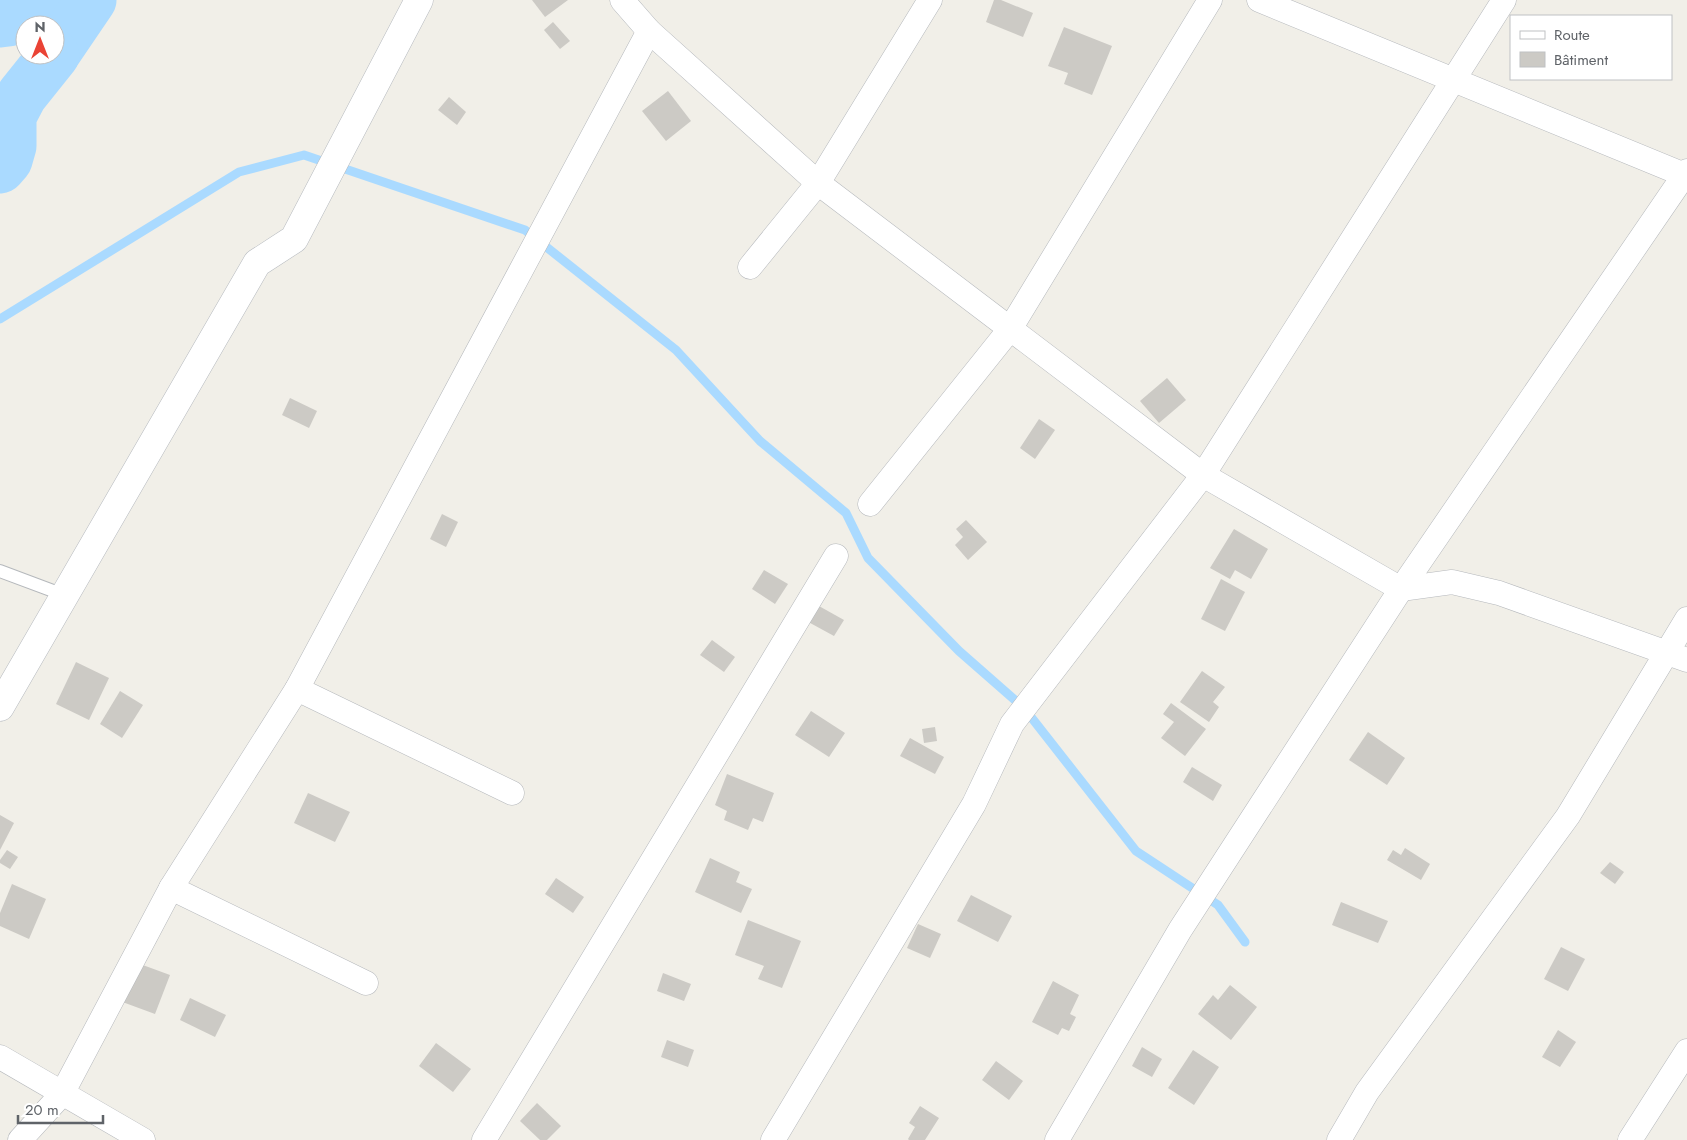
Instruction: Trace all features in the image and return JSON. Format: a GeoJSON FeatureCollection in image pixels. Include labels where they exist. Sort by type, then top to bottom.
{"type":"FeatureCollection","features":[{"type":"Feature","properties":{"kind":"street"},"geometry":{"type":"LineString","coordinates":[[0,707],[257,263],[294,239],[419,0]]}},
{"type":"Feature","properties":{"kind":"street"},"geometry":{"type":"LineString","coordinates":[[622,0],[649,31],[818,182],[1203,475],[1401,589],[1452,582],[1499,593],[1676,657]]}},
{"type":"Feature","properties":{"kind":"street"},"geometry":{"type":"LineString","coordinates":[[750,267],[818,182],[930,0]]}},
{"type":"Feature","properties":{"kind":"street"},"geometry":{"type":"LineString","coordinates":[[870,504],[1010,328],[1210,0]]}},
{"type":"Feature","properties":{"kind":"street"},"geometry":{"type":"LineString","coordinates":[[1057,1140],[1180,930],[1401,589],[1686,174],[1258,0]]}},
{"type":"Feature","properties":{"kind":"street"},"geometry":{"type":"LineString","coordinates":[[773,1140],[974,804],[1012,724],[1203,475],[1504,0]]}},
{"type":"Feature","properties":{"kind":"street"},"geometry":{"type":"LineString","coordinates":[[20,1140],[62,1094],[171,888],[297,689],[649,31]]}},
{"type":"Feature","properties":{"kind":"street"},"geometry":{"type":"LineString","coordinates":[[484,1140],[836,556]]}},
{"type":"Feature","properties":{"kind":"street"},"geometry":{"type":"LineString","coordinates":[[1339,1140],[1367,1092],[1568,816],[1676,657],[1687,619]]}},
{"type":"Feature","properties":{"kind":"street"},"geometry":{"type":"LineString","coordinates":[[297,689],[512,793]]}},
{"type":"Feature","properties":{"kind":"street"},"geometry":{"type":"LineString","coordinates":[[171,888],[366,983]]}},
{"type":"Feature","properties":{"kind":"street"},"geometry":{"type":"LineString","coordinates":[[1630,1140],[1687,1052]]}},
{"type":"Feature","properties":{"kind":"street"},"geometry":{"type":"LineString","coordinates":[[0,1057],[143,1140]]}},
{"type":"Feature","properties":{"kind":"lane"},"geometry":{"type":"LineString","coordinates":[[0,571],[64,595]]}},
{"type":"Feature","properties":{"kind":"building"},"geometry":{"type":"Polygon","coordinates":[[[532,0],[568,0],[545,17],[532,0]]]}},
{"type":"Feature","properties":{"kind":"building"},"geometry":{"type":"Polygon","coordinates":[[[994,0],[1001,0],[1033,13],[1023,37],[986,22],[994,0]]]}},
{"type":"Feature","properties":{"kind":"building"},"geometry":{"type":"Polygon","coordinates":[[[553,22],[570,41],[560,49],[544,30],[553,22]]]}},
{"type":"Feature","properties":{"kind":"building"},"geometry":{"type":"Polygon","coordinates":[[[1064,27],[1112,46],[1092,95],[1064,84],[1068,73],[1048,66],[1064,27]]]}},
{"type":"Feature","properties":{"kind":"building"},"geometry":{"type":"Polygon","coordinates":[[[668,91],[691,121],[666,141],[642,111],[668,91]]]}},
{"type":"Feature","properties":{"kind":"building"},"geometry":{"type":"Polygon","coordinates":[[[449,97],[466,112],[457,125],[438,110],[449,97]]]}},
{"type":"Feature","properties":{"kind":"building"},"geometry":{"type":"Polygon","coordinates":[[[1167,378],[1186,400],[1159,423],[1140,401],[1167,378]]]}},
{"type":"Feature","properties":{"kind":"building"},"geometry":{"type":"Polygon","coordinates":[[[290,398],[317,411],[309,428],[282,415],[290,398]]]}},
{"type":"Feature","properties":{"kind":"building"},"geometry":{"type":"Polygon","coordinates":[[[1039,419],[1055,430],[1035,459],[1020,448],[1039,419]]]}},
{"type":"Feature","properties":{"kind":"building"},"geometry":{"type":"Polygon","coordinates":[[[442,514],[458,522],[446,547],[430,539],[442,514]]]}},
{"type":"Feature","properties":{"kind":"building"},"geometry":{"type":"Polygon","coordinates":[[[966,520],[987,542],[968,560],[955,545],[963,537],[956,529],[966,520]]]}},
{"type":"Feature","properties":{"kind":"building"},"geometry":{"type":"Polygon","coordinates":[[[1234,529],[1268,549],[1251,579],[1235,570],[1230,579],[1210,568],[1234,529]]]}},
{"type":"Feature","properties":{"kind":"building"},"geometry":{"type":"Polygon","coordinates":[[[764,570],[788,584],[775,604],[752,589],[764,570]]]}},
{"type":"Feature","properties":{"kind":"building"},"geometry":{"type":"Polygon","coordinates":[[[1221,579],[1245,592],[1225,631],[1201,619],[1221,579]]]}},
{"type":"Feature","properties":{"kind":"building"},"geometry":{"type":"Polygon","coordinates":[[[810,601],[844,620],[834,636],[801,618],[810,601]]]}},
{"type":"Feature","properties":{"kind":"building"},"geometry":{"type":"Polygon","coordinates":[[[712,640],[735,657],[724,672],[700,655],[712,640]]]}},
{"type":"Feature","properties":{"kind":"building"},"geometry":{"type":"Polygon","coordinates":[[[76,662],[109,678],[89,720],[56,704],[76,662]]]}},
{"type":"Feature","properties":{"kind":"building"},"geometry":{"type":"Polygon","coordinates":[[[1202,671],[1225,687],[1213,702],[1219,707],[1209,722],[1180,702],[1202,671]]]}},
{"type":"Feature","properties":{"kind":"building"},"geometry":{"type":"Polygon","coordinates":[[[120,691],[143,705],[122,738],[100,724],[120,691]]]}},
{"type":"Feature","properties":{"kind":"building"},"geometry":{"type":"Polygon","coordinates":[[[1171,703],[1206,729],[1185,756],[1161,738],[1174,722],[1163,714],[1171,703]]]}},
{"type":"Feature","properties":{"kind":"building"},"geometry":{"type":"Polygon","coordinates":[[[811,711],[845,733],[829,757],[795,735],[811,711]]]}},
{"type":"Feature","properties":{"kind":"building"},"geometry":{"type":"Polygon","coordinates":[[[935,727],[937,741],[924,743],[922,729],[935,727]]]}},
{"type":"Feature","properties":{"kind":"building"},"geometry":{"type":"Polygon","coordinates":[[[1368,732],[1405,758],[1387,785],[1349,760],[1368,732]]]}},
{"type":"Feature","properties":{"kind":"building"},"geometry":{"type":"Polygon","coordinates":[[[910,738],[944,757],[935,774],[900,756],[910,738]]]}},
{"type":"Feature","properties":{"kind":"building"},"geometry":{"type":"Polygon","coordinates":[[[1192,767],[1222,785],[1213,801],[1183,782],[1192,767]]]}},
{"type":"Feature","properties":{"kind":"building"},"geometry":{"type":"Polygon","coordinates":[[[727,774],[774,793],[763,822],[753,818],[748,830],[724,820],[727,811],[715,805],[727,774]]]}},
{"type":"Feature","properties":{"kind":"building"},"geometry":{"type":"Polygon","coordinates":[[[308,793],[350,812],[335,842],[294,823],[308,793]]]}},
{"type":"Feature","properties":{"kind":"building"},"geometry":{"type":"Polygon","coordinates":[[[0,815],[14,823],[0,850],[0,815]]]}},
{"type":"Feature","properties":{"kind":"building"},"geometry":{"type":"Polygon","coordinates":[[[1405,848],[1430,864],[1421,880],[1387,860],[1393,850],[1401,855],[1405,848]]]}},
{"type":"Feature","properties":{"kind":"building"},"geometry":{"type":"Polygon","coordinates":[[[7,850],[18,857],[10,869],[0,863],[7,850]]]}},
{"type":"Feature","properties":{"kind":"building"},"geometry":{"type":"Polygon","coordinates":[[[710,858],[740,872],[736,882],[752,889],[741,913],[695,892],[710,858]]]}},
{"type":"Feature","properties":{"kind":"building"},"geometry":{"type":"Polygon","coordinates":[[[1610,862],[1624,872],[1615,884],[1600,873],[1610,862]]]}},
{"type":"Feature","properties":{"kind":"building"},"geometry":{"type":"Polygon","coordinates":[[[556,878],[584,897],[573,913],[545,894],[556,878]]]}},
{"type":"Feature","properties":{"kind":"building"},"geometry":{"type":"Polygon","coordinates":[[[12,884],[46,899],[29,939],[0,926],[0,913],[12,884]]]}},
{"type":"Feature","properties":{"kind":"building"},"geometry":{"type":"Polygon","coordinates":[[[971,895],[1012,916],[998,942],[957,921],[971,895]]]}},
{"type":"Feature","properties":{"kind":"building"},"geometry":{"type":"Polygon","coordinates":[[[1341,902],[1388,921],[1378,943],[1332,925],[1341,902]]]}},
{"type":"Feature","properties":{"kind":"building"},"geometry":{"type":"Polygon","coordinates":[[[748,920],[801,941],[782,988],[758,979],[764,966],[735,955],[748,920]]]}},
{"type":"Feature","properties":{"kind":"building"},"geometry":{"type":"Polygon","coordinates":[[[918,924],[941,934],[930,958],[907,948],[918,924]]]}},
{"type":"Feature","properties":{"kind":"building"},"geometry":{"type":"Polygon","coordinates":[[[1561,947],[1585,959],[1568,991],[1544,979],[1561,947]]]}},
{"type":"Feature","properties":{"kind":"building"},"geometry":{"type":"Polygon","coordinates":[[[121,957],[170,975],[155,1014],[117,1000],[112,980],[121,957]]]}},
{"type":"Feature","properties":{"kind":"building"},"geometry":{"type":"Polygon","coordinates":[[[663,973],[691,984],[684,1001],[657,991],[663,973]]]}},
{"type":"Feature","properties":{"kind":"building"},"geometry":{"type":"Polygon","coordinates":[[[1053,981],[1079,995],[1070,1014],[1076,1017],[1069,1031],[1062,1028],[1058,1035],[1032,1022],[1053,981]]]}},
{"type":"Feature","properties":{"kind":"building"},"geometry":{"type":"Polygon","coordinates":[[[1230,985],[1257,1007],[1231,1040],[1198,1014],[1213,995],[1218,1000],[1230,985]]]}},
{"type":"Feature","properties":{"kind":"building"},"geometry":{"type":"Polygon","coordinates":[[[190,998],[226,1015],[215,1037],[180,1020],[190,998]]]}},
{"type":"Feature","properties":{"kind":"building"},"geometry":{"type":"Polygon","coordinates":[[[1558,1030],[1576,1042],[1560,1067],[1542,1057],[1558,1030]]]}},
{"type":"Feature","properties":{"kind":"building"},"geometry":{"type":"Polygon","coordinates":[[[667,1040],[694,1050],[688,1067],[661,1057],[667,1040]]]}},
{"type":"Feature","properties":{"kind":"building"},"geometry":{"type":"Polygon","coordinates":[[[436,1043],[471,1069],[453,1092],[419,1066],[436,1043]]]}},
{"type":"Feature","properties":{"kind":"building"},"geometry":{"type":"Polygon","coordinates":[[[1142,1047],[1162,1059],[1152,1077],[1132,1066],[1142,1047]]]}},
{"type":"Feature","properties":{"kind":"building"},"geometry":{"type":"Polygon","coordinates":[[[1193,1050],[1219,1067],[1194,1105],[1168,1088],[1193,1050]]]}},
{"type":"Feature","properties":{"kind":"building"},"geometry":{"type":"Polygon","coordinates":[[[996,1061],[1023,1081],[1009,1100],[982,1080],[996,1061]]]}},
{"type":"Feature","properties":{"kind":"building"},"geometry":{"type":"Polygon","coordinates":[[[537,1103],[561,1126],[547,1140],[540,1140],[520,1121],[537,1103]]]}},
{"type":"Feature","properties":{"kind":"building"},"geometry":{"type":"Polygon","coordinates":[[[920,1106],[939,1118],[925,1140],[909,1140],[915,1127],[909,1123],[920,1106]]]}},
{"type":"Feature","properties":{"kind":"waterway"},"geometry":{"type":"LineString","coordinates":[[0,22],[8,21],[35,0]]}},
{"type":"Feature","properties":{"kind":"waterway"},"geometry":{"type":"LineString","coordinates":[[65,38],[91,0]]}},
{"type":"Feature","properties":{"kind":"waterway"},"geometry":{"type":"LineString","coordinates":[[0,168],[7,160],[11,146],[11,116],[22,95],[46,65]]}},
{"type":"Feature","properties":{"kind":"waterway"},"geometry":{"type":"LineString","coordinates":[[0,319],[239,172],[304,155],[525,230],[676,350],[760,441],[846,513],[868,558],[959,651],[1024,708],[1136,851],[1218,905],[1245,942]]}}]}
